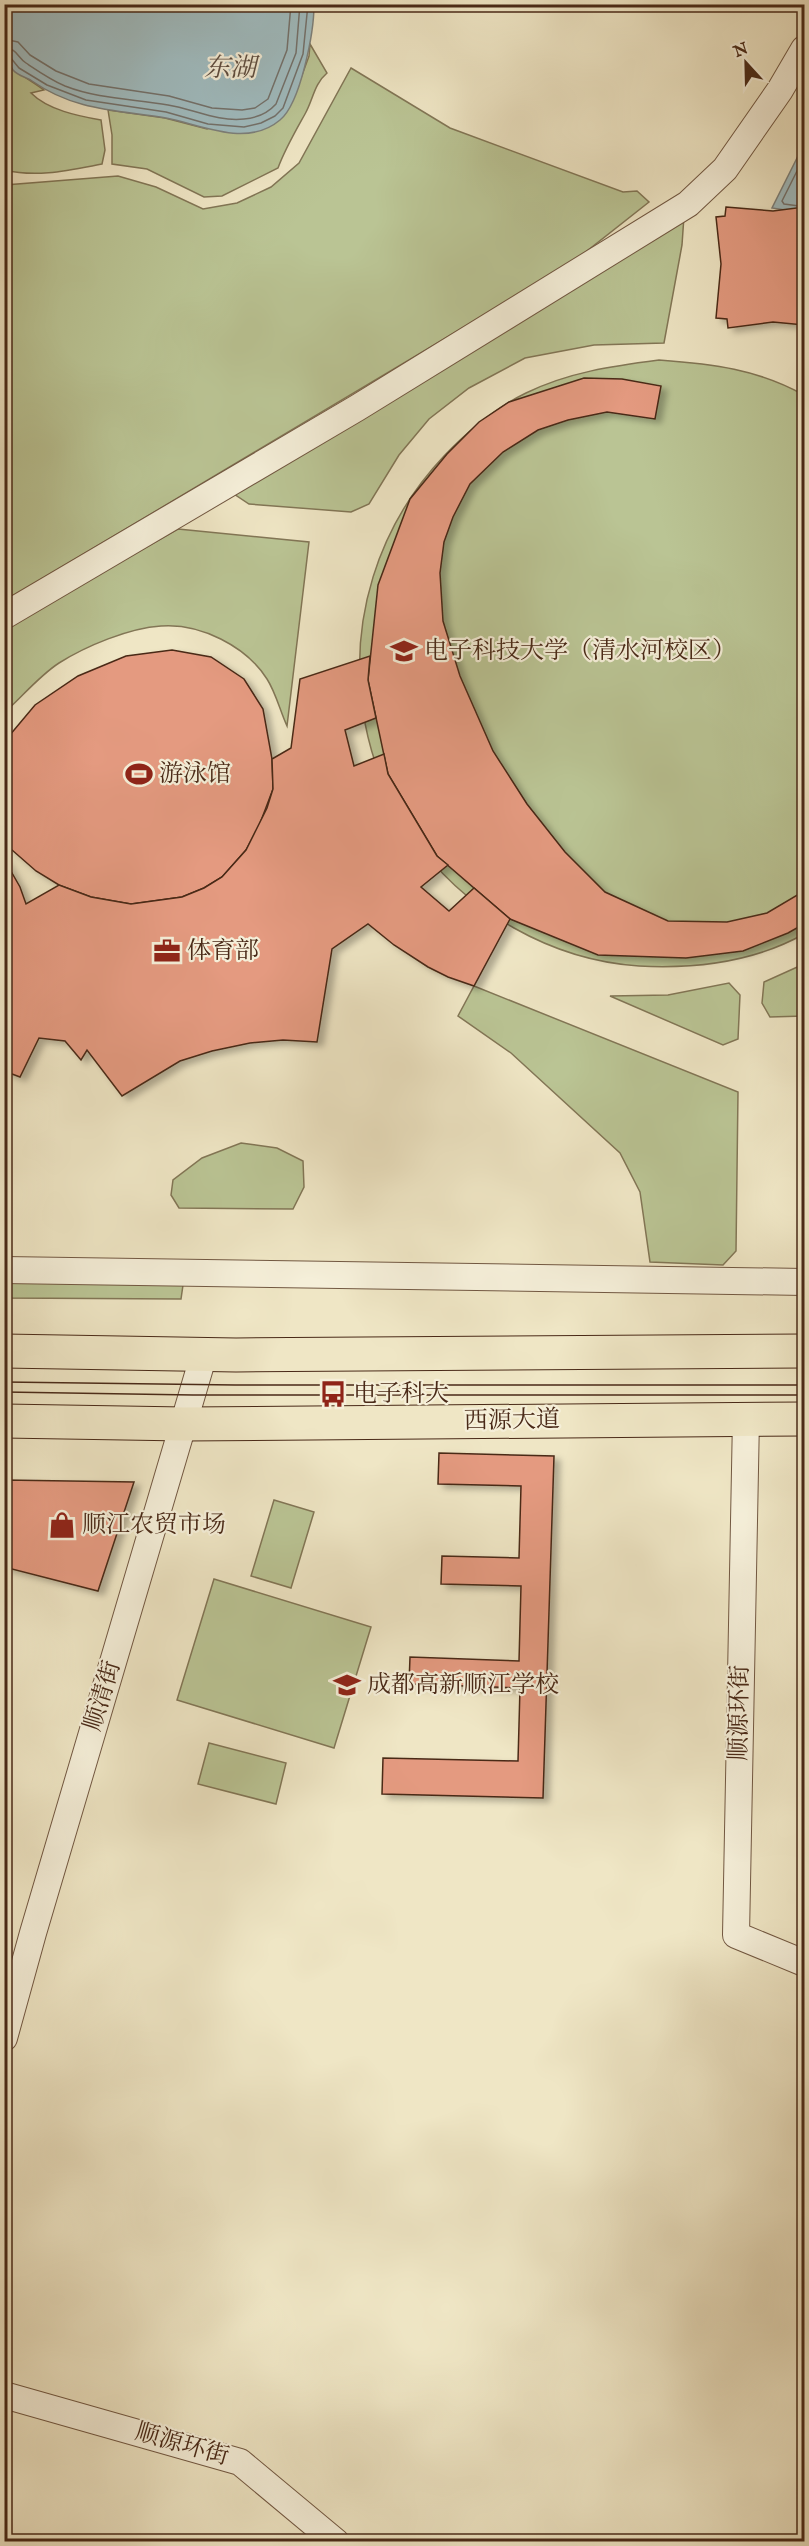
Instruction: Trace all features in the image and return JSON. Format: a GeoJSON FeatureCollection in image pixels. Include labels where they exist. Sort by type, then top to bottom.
{"type":"FeatureCollection","features":[{"type":"Feature","properties":{"kind":"main road"},"geometry":{"type":"LineString","coordinates":[[4,1351],[204,1354],[804,1351]]}},
{"type":"Feature","properties":{"kind":"main road","name":"西源大道"},"geometry":{"type":"LineString","coordinates":[[4,1421],[184,1424],[804,1419]]}},
{"type":"Feature","properties":{"kind":"street"},"geometry":{"type":"LineString","coordinates":[[4,616],[357,408],[688,204],[725,169],[780,90],[804,49]]}},
{"type":"Feature","properties":{"kind":"street"},"geometry":{"type":"LineString","coordinates":[[4,1270],[804,1282]]}},
{"type":"Feature","properties":{"kind":"street","name":"顺清街"},"geometry":{"type":"LineString","coordinates":[[4,2038],[204,1354]]}},
{"type":"Feature","properties":{"kind":"street","name":"顺源环街"},"geometry":{"type":"LineString","coordinates":[[746,1418],[736,1935],[804,1963]]}},
{"type":"Feature","properties":{"kind":"street","name":"顺源环街"},"geometry":{"type":"LineString","coordinates":[[4,2395],[240,2462],[336,2541]]}},
{"type":"Feature","properties":{"kind":"green space"},"geometry":{"type":"Polygon","coordinates":[[[310,44],[327,73],[316,87],[308,109],[278,168],[222,196],[204,197],[147,169],[112,164],[112,135],[108,110],[165,118],[207,129],[298,86],[309,56],[310,44]]]}},
{"type":"Feature","properties":{"kind":"green space"},"geometry":{"type":"Polygon","coordinates":[[[4,58],[18,72],[44,90],[31,93],[38,99],[64,111],[101,120],[105,150],[102,164],[41,173],[5,170],[4,58]]]}},
{"type":"Feature","properties":{"kind":"green space"},"geometry":{"type":"Polygon","coordinates":[[[351,68],[450,128],[623,192],[637,191],[649,202],[573,262],[5,601],[5,185],[118,176],[156,187],[203,209],[237,203],[271,187],[299,163],[351,68]]]}},
{"type":"Feature","properties":{"kind":"green space"},"geometry":{"type":"Polygon","coordinates":[[[684,216],[682,245],[664,343],[594,345],[525,358],[469,388],[429,419],[399,455],[369,504],[351,512],[249,504],[228,490],[684,216]]]}},
{"type":"Feature","properties":{"kind":"green space"},"geometry":{"type":"Polygon","coordinates":[[[659,360],[734,369],[769,379],[804,395],[804,934],[765,951],[724,962],[660,967],[606,962],[559,949],[514,928],[455,886],[411,834],[380,774],[363,710],[361,643],[373,577],[401,514],[444,456],[462,438],[503,406],[542,386],[591,371],[659,360]]]}},
{"type":"Feature","properties":{"kind":"green space"},"geometry":{"type":"Polygon","coordinates":[[[178,529],[309,542],[287,726],[270,684],[247,656],[221,639],[191,628],[176,626],[135,630],[82,650],[52,668],[5,712],[4,628],[178,529]]]}},
{"type":"Feature","properties":{"kind":"green space"},"geometry":{"type":"Polygon","coordinates":[[[804,964],[804,1016],[770,1017],[762,1003],[764,982],[804,964]]]}},
{"type":"Feature","properties":{"kind":"green space"},"geometry":{"type":"Polygon","coordinates":[[[729,983],[740,995],[738,1039],[723,1045],[610,996],[668,995],[729,983]]]}},
{"type":"Feature","properties":{"kind":"green space"},"geometry":{"type":"Polygon","coordinates":[[[474,986],[738,1092],[736,1251],[723,1265],[650,1262],[640,1192],[620,1153],[511,1053],[458,1016],[474,986]]]}},
{"type":"Feature","properties":{"kind":"green space"},"geometry":{"type":"Polygon","coordinates":[[[241,1143],[277,1148],[303,1161],[304,1187],[293,1209],[179,1208],[171,1195],[173,1180],[202,1158],[241,1143]]]}},
{"type":"Feature","properties":{"kind":"green space"},"geometry":{"type":"Polygon","coordinates":[[[5,1282],[183,1285],[181,1299],[5,1298],[5,1282]]]}},
{"type":"Feature","properties":{"kind":"green space"},"geometry":{"type":"Polygon","coordinates":[[[274,1500],[314,1512],[291,1588],[251,1576],[274,1500]]]}},
{"type":"Feature","properties":{"kind":"green space"},"geometry":{"type":"Polygon","coordinates":[[[214,1579],[371,1627],[334,1748],[177,1700],[214,1579]]]}},
{"type":"Feature","properties":{"kind":"green space"},"geometry":{"type":"Polygon","coordinates":[[[209,1743],[286,1763],[276,1804],[198,1784],[209,1743]]]}},
{"type":"Feature","properties":{"kind":"water","name":"东湖"},"geometry":{"type":"Polygon","coordinates":[[[5,5],[314,5],[309,48],[294,99],[280,120],[267,128],[239,134],[166,118],[80,104],[48,91],[15,72],[4,48],[5,5]]]}},
{"type":"Feature","properties":{"kind":"water"},"geometry":{"type":"Polygon","coordinates":[[[804,144],[804,213],[772,208],[804,144]]]}},
{"type":"Feature","properties":{"kind":"building"},"geometry":{"type":"Polygon","coordinates":[[[726,207],[773,211],[804,207],[804,325],[773,322],[728,328],[727,319],[716,318],[721,264],[716,217],[725,216],[726,207]]]}},
{"type":"Feature","properties":{"kind":"building"},"geometry":{"type":"Polygon","coordinates":[[[584,378],[622,379],[661,386],[655,419],[607,412],[568,420],[538,430],[503,452],[470,484],[453,517],[444,542],[440,573],[443,621],[460,676],[493,751],[527,804],[565,852],[605,892],[668,921],[727,922],[767,913],[804,891],[804,924],[743,951],[686,958],[598,955],[510,919],[437,856],[388,774],[368,680],[378,585],[410,499],[447,454],[479,422],[509,402],[584,378]]]}},
{"type":"Feature","properties":{"kind":"building","name":"游泳馆"},"geometry":{"type":"Polygon","coordinates":[[[172,650],[211,657],[244,679],[263,709],[272,759],[273,789],[259,826],[246,850],[222,877],[182,897],[131,904],[91,897],[59,885],[36,871],[4,843],[4,742],[35,705],[78,676],[126,656],[172,650]]]}},
{"type":"Feature","properties":{"kind":"building"},"geometry":{"type":"Polygon","coordinates":[[[370,656],[368,680],[376,718],[345,730],[354,766],[384,754],[388,774],[437,856],[448,865],[421,887],[449,911],[474,888],[510,919],[474,986],[428,967],[394,945],[368,924],[332,949],[317,1042],[283,1040],[250,1043],[212,1051],[180,1061],[122,1096],[87,1050],[81,1060],[65,1041],[39,1038],[20,1077],[4,1071],[4,859],[20,887],[26,904],[59,885],[91,897],[131,904],[182,897],[204,888],[222,877],[246,850],[267,808],[273,789],[272,759],[291,748],[300,679],[370,656]]]}},
{"type":"Feature","properties":{"kind":"building"},"geometry":{"type":"Polygon","coordinates":[[[439,1453],[554,1456],[543,1798],[382,1794],[383,1758],[518,1761],[520,1688],[409,1684],[410,1657],[519,1661],[521,1586],[441,1584],[442,1556],[519,1558],[521,1486],[438,1484],[439,1453]]]}},
{"type":"Feature","properties":{"kind":"building","name":"顺江农贸市场"},"geometry":{"type":"Polygon","coordinates":[[[4,1480],[134,1482],[98,1591],[4,1567],[4,1480]]]}},
{"type":"Feature","properties":{"kind":"tram line"},"geometry":{"type":"LineString","coordinates":[[4,1382],[235,1385],[804,1385]]}},
{"type":"Feature","properties":{"kind":"tram line"},"geometry":{"type":"LineString","coordinates":[[4,1392],[193,1395],[804,1395]]}},
{"type":"Feature","properties":{"kind":"place","name":"电子科技大学（清水河校区）"},"geometry":{"type":"Point","coordinates":[404,651]}},
{"type":"Feature","properties":{"kind":"place","name":"游泳馆"},"geometry":{"type":"Point","coordinates":[139,774]}},
{"type":"Feature","properties":{"kind":"place","name":"体育部"},"geometry":{"type":"Point","coordinates":[167,951]}},
{"type":"Feature","properties":{"kind":"place","name":"电子科大"},"geometry":{"type":"Point","coordinates":[333,1394]}},
{"type":"Feature","properties":{"kind":"place","name":"顺江农贸市场"},"geometry":{"type":"Point","coordinates":[62,1525]}},
{"type":"Feature","properties":{"kind":"place","name":"成都高新顺江学校"},"geometry":{"type":"Point","coordinates":[347,1685]}}]}
